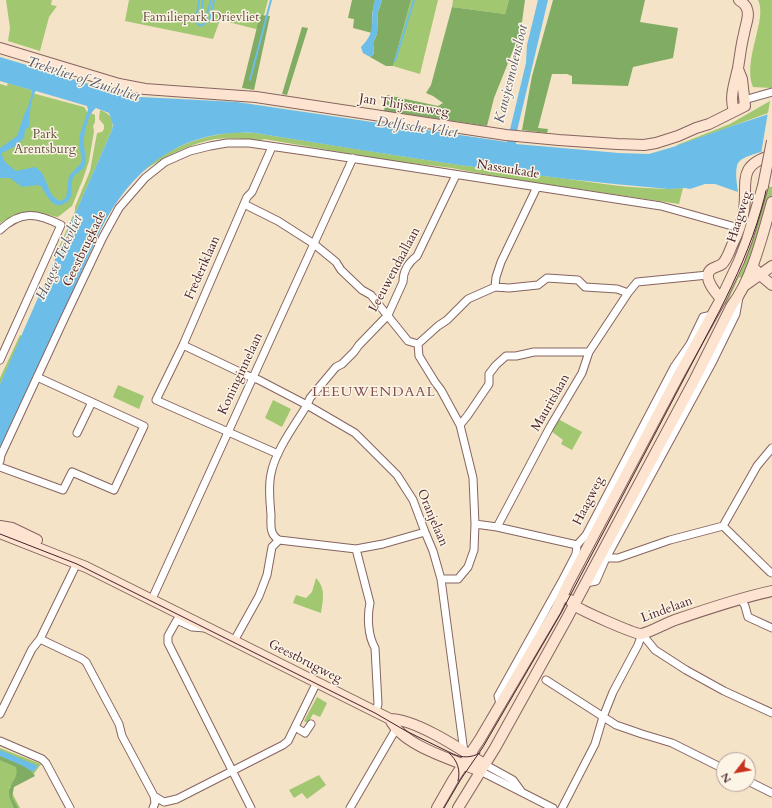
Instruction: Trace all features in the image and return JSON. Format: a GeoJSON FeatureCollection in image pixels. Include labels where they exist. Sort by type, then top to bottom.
{"type":"FeatureCollection","features":[{"type":"Feature","properties":{"kind":"street"},"geometry":{"type":"LineString","coordinates":[[733,108],[734,79],[738,69],[741,45],[748,16],[747,9],[739,0]]}},
{"type":"Feature","properties":{"kind":"street"},"geometry":{"type":"LineString","coordinates":[[0,42],[9,45],[31,58]]}},
{"type":"Feature","properties":{"kind":"street"},"geometry":{"type":"LineString","coordinates":[[0,48],[31,58]]}},
{"type":"Feature","properties":{"kind":"street","name":"Jan Thijssenweg"},"geometry":{"type":"LineString","coordinates":[[31,58],[107,80],[145,89],[277,99],[506,135],[606,143],[644,145],[656,143],[696,128],[705,119],[744,103]]}},
{"type":"Feature","properties":{"kind":"street"},"geometry":{"type":"LineString","coordinates":[[738,69],[742,80],[744,103],[755,96],[763,96],[772,92]]}},
{"type":"Feature","properties":{"kind":"street","name":"Haagweg"},"geometry":{"type":"LineString","coordinates":[[437,808],[463,764],[467,753],[500,704],[556,610],[565,590],[721,299],[747,240],[763,186],[772,141]]}},
{"type":"Feature","properties":{"kind":"street","name":"Geestbrugkade"},"geometry":{"type":"LineString","coordinates":[[0,461],[103,237],[119,208],[145,178],[166,162],[190,151],[227,143],[249,143],[272,147]]}},
{"type":"Feature","properties":{"kind":"street","name":"Nassaukade"},"geometry":{"type":"LineString","coordinates":[[272,147],[353,158],[661,206],[739,228]]}},
{"type":"Feature","properties":{"kind":"street","name":"Frederiklaan"},"geometry":{"type":"LineString","coordinates":[[228,432],[156,400],[183,344],[247,197],[252,192],[272,147]]}},
{"type":"Feature","properties":{"kind":"street","name":"Haagweg"},"geometry":{"type":"LineString","coordinates":[[710,280],[710,271],[714,267],[723,263],[739,228],[744,210],[744,183],[746,176],[751,166],[759,159],[772,155]]}},
{"type":"Feature","properties":{"kind":"street","name":"Koninginnelaan"},"geometry":{"type":"LineString","coordinates":[[152,599],[353,158]]}},
{"type":"Feature","properties":{"kind":"street","name":"Leeuwendaallaan"},"geometry":{"type":"LineString","coordinates":[[279,540],[271,532],[270,496],[271,474],[278,454],[310,398],[336,367],[342,364],[354,352],[388,315],[403,282],[403,276],[410,262],[417,256],[456,175]]}},
{"type":"Feature","properties":{"kind":"street"},"geometry":{"type":"LineString","coordinates":[[495,288],[496,277],[501,262],[537,187]]}},
{"type":"Feature","properties":{"kind":"street","name":"Haagweg"},"geometry":{"type":"LineString","coordinates":[[586,583],[596,581],[606,558],[736,314],[739,297],[761,241],[772,202]]}},
{"type":"Feature","properties":{"kind":"street"},"geometry":{"type":"LineString","coordinates":[[244,204],[278,221],[314,244],[336,262],[341,270],[362,290],[371,295],[408,341],[418,344]]}},
{"type":"Feature","properties":{"kind":"street"},"geometry":{"type":"LineString","coordinates":[[0,230],[17,218],[29,215],[41,216],[61,225],[0,360]]}},
{"type":"Feature","properties":{"kind":"street"},"geometry":{"type":"LineString","coordinates":[[752,264],[760,275],[772,285]]}},
{"type":"Feature","properties":{"kind":"street"},"geometry":{"type":"LineString","coordinates":[[744,286],[772,266]]}},
{"type":"Feature","properties":{"kind":"street"},"geometry":{"type":"LineString","coordinates":[[418,344],[447,320],[468,299],[495,288],[538,285],[548,278],[578,280],[585,287],[616,289],[628,293]]}},
{"type":"Feature","properties":{"kind":"street"},"geometry":{"type":"LineString","coordinates":[[710,280],[728,283]]}},
{"type":"Feature","properties":{"kind":"street"},"geometry":{"type":"LineString","coordinates":[[710,280],[721,299]]}},
{"type":"Feature","properties":{"kind":"street","name":"Mauritslaan"},"geometry":{"type":"LineString","coordinates":[[497,527],[550,427],[582,373],[589,352],[628,293],[637,282],[710,280]]}},
{"type":"Feature","properties":{"kind":"street","name":"Haagweg"},"geometry":{"type":"LineString","coordinates":[[458,808],[495,748],[574,605],[695,379],[732,305],[739,297]]}},
{"type":"Feature","properties":{"kind":"street","name":"Haagweg"},"geometry":{"type":"LineString","coordinates":[[500,704],[498,696],[562,581],[576,554],[577,545],[586,535],[671,374],[696,334],[703,317],[712,316]]}},
{"type":"Feature","properties":{"kind":"street","name":"Oranjelaan"},"geometry":{"type":"LineString","coordinates":[[183,344],[307,405],[355,434],[397,475],[414,500],[433,551],[441,579],[467,753]]}},
{"type":"Feature","properties":{"kind":"street"},"geometry":{"type":"LineString","coordinates":[[418,344],[419,356],[441,390],[460,425],[473,478],[475,524],[474,550],[468,567],[458,579],[441,579]]}},
{"type":"Feature","properties":{"kind":"street"},"geometry":{"type":"LineString","coordinates":[[460,425],[488,384],[489,374],[506,356],[516,356],[534,352],[589,352]]}},
{"type":"Feature","properties":{"kind":"street"},"geometry":{"type":"LineString","coordinates":[[0,467],[63,490],[72,472],[114,490],[144,426],[38,377]]}},
{"type":"Feature","properties":{"kind":"street"},"geometry":{"type":"LineString","coordinates":[[77,433],[92,402]]}},
{"type":"Feature","properties":{"kind":"street"},"geometry":{"type":"LineString","coordinates":[[228,432],[278,454]]}},
{"type":"Feature","properties":{"kind":"street"},"geometry":{"type":"LineString","coordinates":[[606,558],[618,558],[670,540],[723,526],[757,466],[772,448]]}},
{"type":"Feature","properties":{"kind":"street"},"geometry":{"type":"LineString","coordinates":[[475,524],[497,527],[577,545]]}},
{"type":"Feature","properties":{"kind":"street","name":"Geestbrugweg"},"geometry":{"type":"LineString","coordinates":[[0,526],[12,528],[51,547],[64,557]]}},
{"type":"Feature","properties":{"kind":"street"},"geometry":{"type":"LineString","coordinates":[[723,526],[772,573]]}},
{"type":"Feature","properties":{"kind":"street"},"geometry":{"type":"LineString","coordinates":[[234,641],[259,596],[267,575],[272,547],[279,540],[356,549],[383,544],[425,532]]}},
{"type":"Feature","properties":{"kind":"street","name":"Geestbrugweg"},"geometry":{"type":"LineString","coordinates":[[0,533],[77,563],[152,599],[390,719],[406,722],[435,735],[467,753],[482,767]]}},
{"type":"Feature","properties":{"kind":"street"},"geometry":{"type":"LineString","coordinates":[[356,549],[370,604],[368,612],[369,625],[371,642],[375,648],[378,696],[376,712]]}},
{"type":"Feature","properties":{"kind":"street"},"geometry":{"type":"LineString","coordinates":[[0,714],[32,649],[40,639],[77,563]]}},
{"type":"Feature","properties":{"kind":"street"},"geometry":{"type":"LineString","coordinates":[[556,610],[564,606],[574,605],[565,590]]}},
{"type":"Feature","properties":{"kind":"street","name":"Lindelaan"},"geometry":{"type":"LineString","coordinates":[[574,605],[634,633],[642,634],[665,623],[697,612],[772,591]]}},
{"type":"Feature","properties":{"kind":"street"},"geometry":{"type":"LineString","coordinates":[[741,599],[748,616],[772,628]]}},
{"type":"Feature","properties":{"kind":"street","name":"Geestbrugweg"},"geometry":{"type":"LineString","coordinates":[[208,628],[201,629],[192,627],[178,620],[168,636],[168,643],[232,771]]}},
{"type":"Feature","properties":{"kind":"street"},"geometry":{"type":"LineString","coordinates":[[562,808],[595,744],[603,717],[613,692],[642,634],[655,650],[686,670],[724,691],[772,713]]}},
{"type":"Feature","properties":{"kind":"street"},"geometry":{"type":"LineString","coordinates":[[40,639],[82,658],[86,662],[119,724],[122,736],[154,796],[155,803],[153,808]]}},
{"type":"Feature","properties":{"kind":"street"},"geometry":{"type":"LineString","coordinates":[[546,680],[616,725],[672,742],[716,765]]}},
{"type":"Feature","properties":{"kind":"street"},"geometry":{"type":"LineString","coordinates":[[154,796],[164,802],[177,799],[283,745],[288,741],[317,682]]}},
{"type":"Feature","properties":{"kind":"street"},"geometry":{"type":"LineString","coordinates":[[390,719],[396,729],[410,741],[446,758],[463,764],[482,767],[521,791],[553,808]]}},
{"type":"Feature","properties":{"kind":"street"},"geometry":{"type":"LineString","coordinates":[[295,727],[306,734],[311,724]]}},
{"type":"Feature","properties":{"kind":"street"},"geometry":{"type":"LineString","coordinates":[[350,808],[396,729]]}},
{"type":"Feature","properties":{"kind":"street"},"geometry":{"type":"LineString","coordinates":[[0,741],[42,759],[46,763],[70,808]]}},
{"type":"Feature","properties":{"kind":"street"},"geometry":{"type":"LineString","coordinates":[[232,771],[251,808]]}},
{"type":"Feature","properties":{"kind":"street"},"geometry":{"type":"LineString","coordinates":[[756,785],[772,793]]}},
{"type":"Feature","properties":{"kind":"street"},"geometry":{"type":"LineString","coordinates":[[168,808],[177,799]]}},
{"type":"Feature","properties":{"kind":"green space"},"geometry":{"type":"Polygon","coordinates":[[[6,0],[52,0],[51,5],[57,6],[49,17],[40,51],[8,41],[10,28],[6,0]]]}},
{"type":"Feature","properties":{"kind":"green space","name":"Familiepark Drievliet"},"geometry":{"type":"Polygon","coordinates":[[[129,0],[268,0],[260,30],[220,20],[213,39],[125,21],[129,0]]]}},
{"type":"Feature","properties":{"kind":"green space"},"geometry":{"type":"Polygon","coordinates":[[[352,0],[375,0],[372,14],[372,33],[353,28],[354,19],[348,18],[352,0]]]}},
{"type":"Feature","properties":{"kind":"green space"},"geometry":{"type":"Polygon","coordinates":[[[382,0],[411,0],[393,66],[386,66],[370,57],[374,52],[373,43],[377,34],[378,12],[382,0]]]}},
{"type":"Feature","properties":{"kind":"green space"},"geometry":{"type":"Polygon","coordinates":[[[411,0],[438,0],[420,74],[393,66],[411,0]]]}},
{"type":"Feature","properties":{"kind":"green space"},"geometry":{"type":"Polygon","coordinates":[[[453,0],[509,0],[505,14],[452,7],[453,0]]]}},
{"type":"Feature","properties":{"kind":"green space"},"geometry":{"type":"Polygon","coordinates":[[[509,0],[525,0],[521,29],[494,98],[487,126],[384,111],[387,95],[438,106],[443,103],[426,93],[431,85],[452,7],[505,14],[509,0]]]}},
{"type":"Feature","properties":{"kind":"green space"},"geometry":{"type":"Polygon","coordinates":[[[553,0],[645,0],[640,22],[678,28],[673,58],[633,67],[628,86],[572,84],[572,76],[567,74],[552,74],[538,128],[548,129],[547,133],[522,130],[532,76],[553,0]]]}},
{"type":"Feature","properties":{"kind":"green space"},"geometry":{"type":"Polygon","coordinates":[[[758,0],[772,0],[772,88],[753,87],[750,76],[752,53],[760,18],[758,0]]]}},
{"type":"Feature","properties":{"kind":"green space"},"geometry":{"type":"Polygon","coordinates":[[[260,15],[270,16],[254,90],[242,88],[260,15]]]}},
{"type":"Feature","properties":{"kind":"green space"},"geometry":{"type":"Polygon","coordinates":[[[302,27],[308,28],[287,95],[282,94],[302,27]]]}},
{"type":"Feature","properties":{"kind":"green space","name":"Park Arentsburg"},"geometry":{"type":"Polygon","coordinates":[[[8,83],[31,90],[32,93],[84,107],[90,116],[91,113],[95,115],[89,161],[83,179],[72,206],[58,217],[28,212],[16,215],[0,223],[0,84],[7,86],[8,83]]]}},
{"type":"Feature","properties":{"kind":"green space"},"geometry":{"type":"Polygon","coordinates":[[[770,101],[768,113],[677,146],[730,124],[770,101]]]}},
{"type":"Feature","properties":{"kind":"green space"},"geometry":{"type":"Polygon","coordinates":[[[100,110],[107,113],[111,117],[113,123],[112,130],[60,248],[59,247],[75,211],[75,207],[90,171],[97,133],[102,132],[104,129],[104,125],[99,119],[100,110]]]}},
{"type":"Feature","properties":{"kind":"green space"},"geometry":{"type":"Polygon","coordinates":[[[237,132],[255,133],[445,163],[606,184],[668,189],[683,188],[679,204],[499,177],[452,168],[393,161],[264,139],[238,138],[215,139],[195,144],[159,161],[143,171],[154,161],[179,147],[208,137],[237,132]]]}},
{"type":"Feature","properties":{"kind":"green space"},"geometry":{"type":"Polygon","coordinates":[[[765,186],[772,187],[772,195],[758,241],[742,278],[739,277],[726,305],[721,303],[765,186]]]}},
{"type":"Feature","properties":{"kind":"green space"},"geometry":{"type":"Polygon","coordinates":[[[20,335],[22,336],[0,384],[0,378],[20,335]]]}},
{"type":"Feature","properties":{"kind":"green space"},"geometry":{"type":"Polygon","coordinates":[[[118,385],[144,396],[139,409],[113,397],[118,385]]]}},
{"type":"Feature","properties":{"kind":"green space"},"geometry":{"type":"Polygon","coordinates":[[[273,400],[291,409],[282,427],[265,418],[273,400]]]}},
{"type":"Feature","properties":{"kind":"green space"},"geometry":{"type":"Polygon","coordinates":[[[558,419],[582,432],[572,450],[561,444],[563,440],[551,431],[558,419]]]}},
{"type":"Feature","properties":{"kind":"green space"},"geometry":{"type":"Polygon","coordinates":[[[316,578],[323,590],[321,613],[293,603],[296,595],[306,598],[312,592],[316,578]]]}},
{"type":"Feature","properties":{"kind":"green space"},"geometry":{"type":"Polygon","coordinates":[[[317,697],[327,703],[320,717],[313,714],[308,723],[304,721],[317,697]]]}},
{"type":"Feature","properties":{"kind":"green space"},"geometry":{"type":"Polygon","coordinates":[[[0,748],[41,764],[33,775],[9,787],[20,808],[0,808],[0,748]]]}},
{"type":"Feature","properties":{"kind":"green space"},"geometry":{"type":"Polygon","coordinates":[[[0,756],[24,766],[35,776],[14,787],[12,797],[18,808],[14,808],[9,792],[16,775],[16,767],[0,760],[0,756]]]}},
{"type":"Feature","properties":{"kind":"green space"},"geometry":{"type":"Polygon","coordinates":[[[319,775],[326,785],[307,799],[302,793],[294,798],[289,790],[319,775]]]}},
{"type":"Feature","properties":{"kind":"water"},"geometry":{"type":"Polygon","coordinates":[[[375,0],[382,0],[378,12],[377,34],[373,43],[374,51],[373,55],[370,57],[363,53],[361,47],[370,35],[375,0]]]}},
{"type":"Feature","properties":{"kind":"water","name":"Haagse Trekvliet"},"geometry":{"type":"Polygon","coordinates":[[[538,0],[548,0],[517,131],[516,144],[619,153],[649,154],[772,113],[772,149],[746,157],[738,163],[736,179],[738,192],[715,184],[705,184],[690,189],[669,189],[565,179],[461,165],[255,133],[229,133],[205,137],[183,145],[163,156],[144,170],[114,207],[101,229],[0,451],[0,384],[113,125],[109,113],[96,108],[93,111],[88,120],[84,136],[85,164],[73,178],[71,196],[67,202],[61,205],[53,203],[41,186],[22,187],[10,178],[0,178],[0,148],[17,136],[32,93],[31,90],[0,81],[0,57],[119,93],[141,97],[237,102],[507,142],[526,63],[527,45],[538,0]],[[36,91],[31,103],[29,127],[25,130],[24,138],[16,146],[2,153],[5,162],[16,171],[35,167],[43,174],[49,189],[55,198],[60,201],[66,198],[69,176],[82,160],[79,145],[80,134],[88,110],[87,106],[36,91]]]}},
{"type":"Feature","properties":{"kind":"water"},"geometry":{"type":"Polygon","coordinates":[[[0,750],[38,766],[33,772],[0,756],[0,750]]]}},
{"type":"Feature","properties":{"kind":"pier"},"geometry":{"type":"Polygon","coordinates":[[[772,111],[772,151],[761,154],[768,112],[772,111]]]}},
{"type":"Feature","properties":{"kind":"waterway"},"geometry":{"type":"LineString","coordinates":[[199,0],[196,22],[200,26],[204,24],[211,0]]}},
{"type":"Feature","properties":{"kind":"waterway"},"geometry":{"type":"LineString","coordinates":[[203,0],[201,18],[205,22],[209,21],[214,0]]}},
{"type":"Feature","properties":{"kind":"waterway"},"geometry":{"type":"LineString","coordinates":[[250,80],[271,0]]}},
{"type":"Feature","properties":{"kind":"waterway"},"geometry":{"type":"LineString","coordinates":[[395,61],[414,0]]}},
{"type":"Feature","properties":{"kind":"tram line"},"geometry":{"type":"LineString","coordinates":[[444,808],[461,779],[483,747],[561,613],[720,310],[753,236],[764,198],[772,159]]}},
{"type":"Feature","properties":{"kind":"tram line"},"geometry":{"type":"LineString","coordinates":[[0,534],[77,564],[375,713],[406,731],[453,754],[466,757],[480,753]]}},
{"type":"Feature","properties":{"kind":"tram line"},"geometry":{"type":"LineString","coordinates":[[449,753],[458,766],[458,781]]}},
{"type":"Feature","properties":{"kind":"district","name":"LEEUWENDAAL"},"geometry":{"type":"Point","coordinates":[374,393]}},
{"type":"Feature","properties":{"kind":"water label","name":"Kansjesmolensloot"},"geometry":{"type":"Point","coordinates":[512,74]}},
{"type":"Feature","properties":{"kind":"water label","name":"Trekvliet of Zuidvliet"},"geometry":{"type":"Point","coordinates":[83,80]}},
{"type":"Feature","properties":{"kind":"water label","name":"Delftsche Vliet"},"geometry":{"type":"Point","coordinates":[417,128]}}]}
